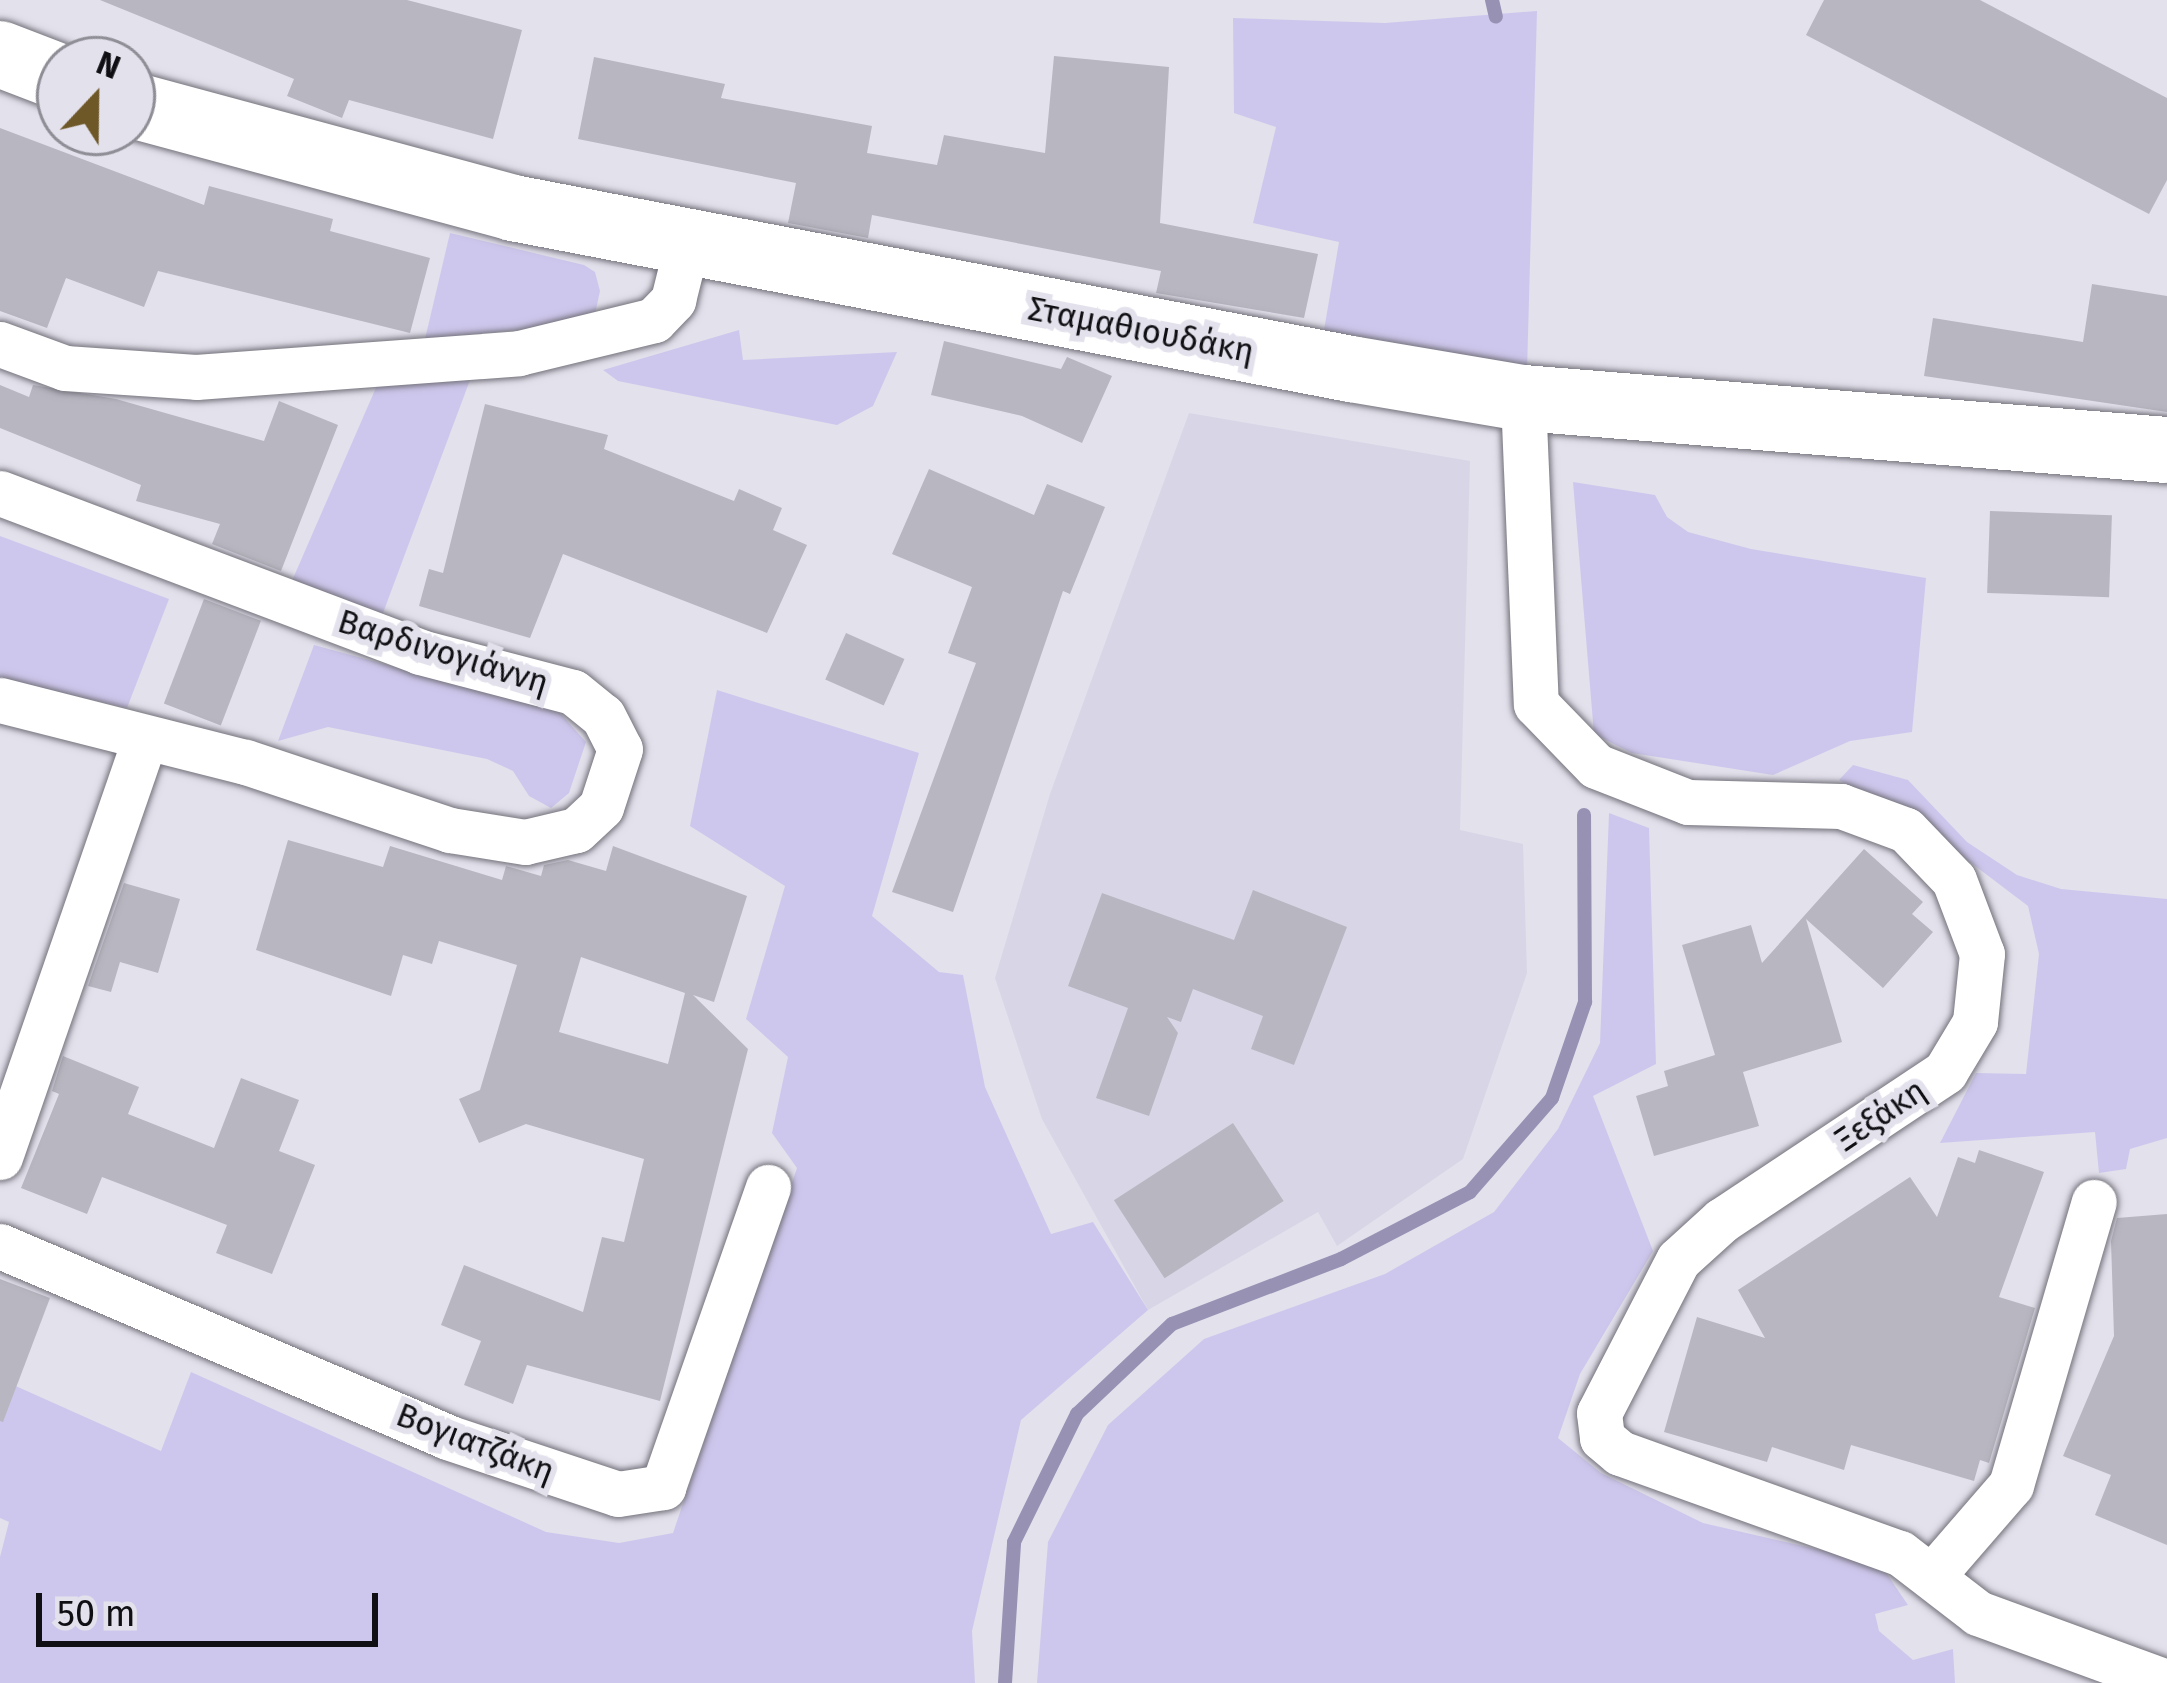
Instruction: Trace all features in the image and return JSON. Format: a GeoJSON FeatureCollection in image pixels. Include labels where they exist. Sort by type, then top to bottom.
{"type":"FeatureCollection","features":[{"type":"Feature","properties":{"kind":"main road"},"geometry":{"type":"LineString","coordinates":[[0,54],[36,68]]}},
{"type":"Feature","properties":{"kind":"main road","name":"Σταμαθιουδάκη"},"geometry":{"type":"LineString","coordinates":[[156,112],[370,175],[687,244],[1523,398],[2167,450]]}},
{"type":"Feature","properties":{"kind":"street"},"geometry":{"type":"LineString","coordinates":[[0,344],[65,368],[196,377],[519,353],[654,320],[674,300],[687,244]]}},
{"type":"Feature","properties":{"kind":"street","name":"Ξεξάκη"},"geometry":{"type":"LineString","coordinates":[[1523,398],[1536,704],[1596,766],[1688,802],[1841,806],[1906,830],[1954,880],[1982,954],[1975,1022],[1945,1072],[1722,1220],[1678,1260],[1600,1413],[1602,1438],[1620,1454],[1900,1553],[1978,1613],[2167,1682]]}},
{"type":"Feature","properties":{"kind":"street","name":"Βαρδινογιάννη"},"geometry":{"type":"LineString","coordinates":[[0,493],[420,652],[573,692],[603,716],[620,749],[601,808],[576,830],[525,842],[450,830],[245,762],[144,741],[0,700]]}},
{"type":"Feature","properties":{"kind":"street"},"geometry":{"type":"LineString","coordinates":[[0,1157],[144,741]]}},
{"type":"Feature","properties":{"kind":"street","name":"Βογιατζάκη"},"geometry":{"type":"LineString","coordinates":[[0,1246],[447,1437],[618,1493],[663,1487],[768,1186]]}},
{"type":"Feature","properties":{"kind":"street"},"geometry":{"type":"LineString","coordinates":[[1933,1575],[2011,1485],[2094,1202]]}},
{"type":"Feature","properties":{"kind":"shaded area"},"geometry":{"type":"Polygon","coordinates":[[[1537,11],[1527,371],[1323,336],[1339,242],[1253,223],[1276,127],[1234,113],[1233,18],[1385,23],[1537,11]]]}},
{"type":"Feature","properties":{"kind":"shaded area"},"geometry":{"type":"Polygon","coordinates":[[[450,233],[584,265],[595,272],[600,291],[595,314],[559,326],[425,339],[450,233]]]}},
{"type":"Feature","properties":{"kind":"shaded area"},"geometry":{"type":"Polygon","coordinates":[[[739,330],[743,360],[897,352],[873,406],[837,425],[618,381],[603,370],[739,330]]]}},
{"type":"Feature","properties":{"kind":"shaded area"},"geometry":{"type":"Polygon","coordinates":[[[473,372],[380,621],[288,590],[378,383],[473,372]]]}},
{"type":"Feature","properties":{"kind":"shaded area"},"geometry":{"type":"Polygon","coordinates":[[[1189,413],[1470,461],[1460,830],[1523,844],[1527,973],[1463,1159],[1337,1246],[1318,1212],[1148,1310],[1042,1119],[995,978],[1050,794],[1189,413]]]}},
{"type":"Feature","properties":{"kind":"shaded area"},"geometry":{"type":"Polygon","coordinates":[[[1573,482],[1655,495],[1667,517],[1688,532],[1751,549],[1926,578],[1912,732],[1850,741],[1773,775],[1632,753],[1594,734],[1573,482]]]}},
{"type":"Feature","properties":{"kind":"shaded area"},"geometry":{"type":"Polygon","coordinates":[[[0,536],[169,599],[127,708],[0,679],[0,536]]]}},
{"type":"Feature","properties":{"kind":"shaded area"},"geometry":{"type":"Polygon","coordinates":[[[314,645],[559,712],[586,742],[569,793],[551,808],[529,796],[513,771],[487,759],[328,727],[278,741],[314,645]]]}},
{"type":"Feature","properties":{"kind":"shaded area"},"geometry":{"type":"Polygon","coordinates":[[[717,690],[919,753],[872,916],[939,972],[963,975],[985,1087],[1051,1234],[1093,1222],[1148,1310],[1021,1420],[972,1631],[975,1683],[0,1683],[0,1557],[9,1522],[0,1518],[0,1379],[161,1451],[191,1372],[546,1532],[619,1543],[673,1533],[797,1168],[772,1133],[788,1057],[746,1019],[785,886],[690,826],[717,690]]]}},
{"type":"Feature","properties":{"kind":"shaded area"},"geometry":{"type":"Polygon","coordinates":[[[1853,765],[1908,780],[1967,842],[2017,875],[2061,889],[2167,899],[2167,1138],[2130,1149],[2126,1169],[2099,1173],[2095,1132],[1940,1143],[1976,1073],[2026,1074],[2039,954],[2028,906],[1921,825],[1839,780],[1853,765]]]}},
{"type":"Feature","properties":{"kind":"shaded area"},"geometry":{"type":"Polygon","coordinates":[[[1609,813],[1649,828],[1656,1064],[1593,1096],[1653,1251],[1580,1374],[1558,1438],[1601,1473],[1703,1523],[1880,1564],[1908,1605],[1875,1614],[1879,1631],[1913,1660],[1953,1649],[1955,1683],[1037,1683],[1048,1542],[1108,1425],[1204,1339],[1385,1274],[1494,1212],[1558,1129],[1600,1043],[1609,813]]]}},
{"type":"Feature","properties":{"kind":"building"},"geometry":{"type":"Polygon","coordinates":[[[100,0],[407,0],[522,30],[493,139],[349,100],[342,118],[287,96],[294,79],[100,0]]]}},
{"type":"Feature","properties":{"kind":"building"},"geometry":{"type":"Polygon","coordinates":[[[1824,0],[1980,0],[2167,98],[2167,180],[2149,214],[1806,35],[1824,0]]]}},
{"type":"Feature","properties":{"kind":"building"},"geometry":{"type":"Polygon","coordinates":[[[1054,56],[1169,67],[1160,223],[1318,254],[1304,318],[1156,293],[1161,271],[872,215],[868,238],[788,223],[796,183],[578,139],[594,57],[725,84],[721,98],[872,126],[867,153],[937,165],[944,135],[1045,153],[1054,56]]]}},
{"type":"Feature","properties":{"kind":"building"},"geometry":{"type":"Polygon","coordinates":[[[0,128],[36,142],[36,156],[74,156],[204,205],[209,186],[333,219],[330,231],[430,258],[410,333],[158,271],[144,307],[66,278],[47,328],[0,311],[0,128]]]}},
{"type":"Feature","properties":{"kind":"building"},"geometry":{"type":"Polygon","coordinates":[[[2092,284],[2167,296],[2167,412],[1924,376],[1933,318],[2083,342],[2092,284]]]}},
{"type":"Feature","properties":{"kind":"building"},"geometry":{"type":"Polygon","coordinates":[[[944,341],[1061,369],[1067,357],[1112,376],[1082,443],[1022,416],[931,395],[944,341]]]}},
{"type":"Feature","properties":{"kind":"building"},"geometry":{"type":"Polygon","coordinates":[[[0,385],[29,397],[33,385],[116,399],[264,441],[279,401],[338,425],[281,571],[212,544],[220,524],[136,501],[141,485],[0,428],[0,385]]]}},
{"type":"Feature","properties":{"kind":"building"},"geometry":{"type":"Polygon","coordinates":[[[485,404],[608,435],[604,449],[734,501],[739,489],[782,508],[773,530],[807,545],[767,633],[563,554],[530,638],[419,606],[429,569],[443,573],[485,404]]]}},
{"type":"Feature","properties":{"kind":"building"},"geometry":{"type":"Polygon","coordinates":[[[929,469],[1034,515],[1047,484],[1105,507],[1070,594],[1063,591],[953,912],[892,892],[976,663],[948,653],[972,587],[892,554],[929,469]]]}},
{"type":"Feature","properties":{"kind":"building"},"geometry":{"type":"Polygon","coordinates":[[[1990,511],[2112,515],[2109,597],[1987,593],[1990,511]]]}},
{"type":"Feature","properties":{"kind":"building"},"geometry":{"type":"Polygon","coordinates":[[[204,599],[261,621],[221,725],[164,704],[204,599]]]}},
{"type":"Feature","properties":{"kind":"building"},"geometry":{"type":"Polygon","coordinates":[[[846,633],[904,659],[884,706],[825,680],[846,633]]]}},
{"type":"Feature","properties":{"kind":"building"},"geometry":{"type":"Polygon","coordinates":[[[288,840],[383,867],[390,846],[502,880],[506,866],[541,876],[544,865],[568,860],[606,871],[613,846],[747,896],[714,1002],[693,995],[748,1049],[660,1401],[527,1365],[513,1404],[464,1385],[481,1341],[441,1325],[464,1265],[583,1312],[602,1237],[624,1242],[644,1159],[526,1124],[479,1143],[459,1099],[480,1090],[517,965],[439,941],[432,964],[403,955],[391,996],[256,950],[288,840]],[[581,957],[559,1032],[668,1064],[685,993],[581,957]]]}},
{"type":"Feature","properties":{"kind":"building"},"geometry":{"type":"Polygon","coordinates":[[[1864,849],[1923,902],[1912,914],[1933,932],[1883,988],[1806,919],[1842,1042],[1743,1072],[1759,1126],[1654,1156],[1636,1096],[1668,1086],[1664,1071],[1715,1055],[1682,945],[1751,925],[1762,963],[1864,849]]]}},
{"type":"Feature","properties":{"kind":"building"},"geometry":{"type":"Polygon","coordinates":[[[124,883],[180,899],[158,973],[120,962],[111,992],[88,986],[124,883]]]}},
{"type":"Feature","properties":{"kind":"building"},"geometry":{"type":"Polygon","coordinates":[[[1253,890],[1347,927],[1294,1065],[1251,1049],[1263,1016],[1193,989],[1181,1022],[1167,1017],[1178,1033],[1149,1116],[1096,1098],[1128,1008],[1068,986],[1102,893],[1234,940],[1253,890]]]}},
{"type":"Feature","properties":{"kind":"building"},"geometry":{"type":"Polygon","coordinates":[[[63,1056],[139,1087],[128,1114],[214,1148],[241,1078],[299,1100],[279,1151],[315,1165],[272,1274],[216,1253],[227,1225],[102,1177],[87,1214],[21,1188],[59,1094],[52,1091],[63,1056]]]}},
{"type":"Feature","properties":{"kind":"building"},"geometry":{"type":"Polygon","coordinates":[[[1233,1123],[1284,1201],[1165,1278],[1114,1200],[1233,1123]]]}},
{"type":"Feature","properties":{"kind":"building"},"geometry":{"type":"Polygon","coordinates":[[[1979,1150],[2044,1172],[1999,1297],[2035,1308],[1989,1463],[1980,1460],[1974,1481],[1851,1445],[1844,1470],[1772,1447],[1767,1462],[1664,1432],[1697,1317],[1765,1338],[1738,1290],[1910,1177],[1937,1217],[1958,1157],[1975,1163],[1979,1150]]]}},
{"type":"Feature","properties":{"kind":"building"},"geometry":{"type":"Polygon","coordinates":[[[2167,1214],[2167,1545],[2095,1515],[2111,1475],[2063,1456],[2114,1336],[2111,1241],[2117,1218],[2167,1214]]]}},
{"type":"Feature","properties":{"kind":"building"},"geometry":{"type":"Polygon","coordinates":[[[0,1279],[50,1298],[3,1422],[0,1421],[0,1279]]]}},
{"type":"Feature","properties":{"kind":"waterway"},"geometry":{"type":"LineString","coordinates":[[1492,0],[1496,17]]}},
{"type":"Feature","properties":{"kind":"waterway"},"geometry":{"type":"LineString","coordinates":[[1005,1683],[1014,1542],[1077,1414],[1172,1324],[1341,1259],[1470,1192],[1552,1098],[1585,1002],[1584,815]]}}]}
